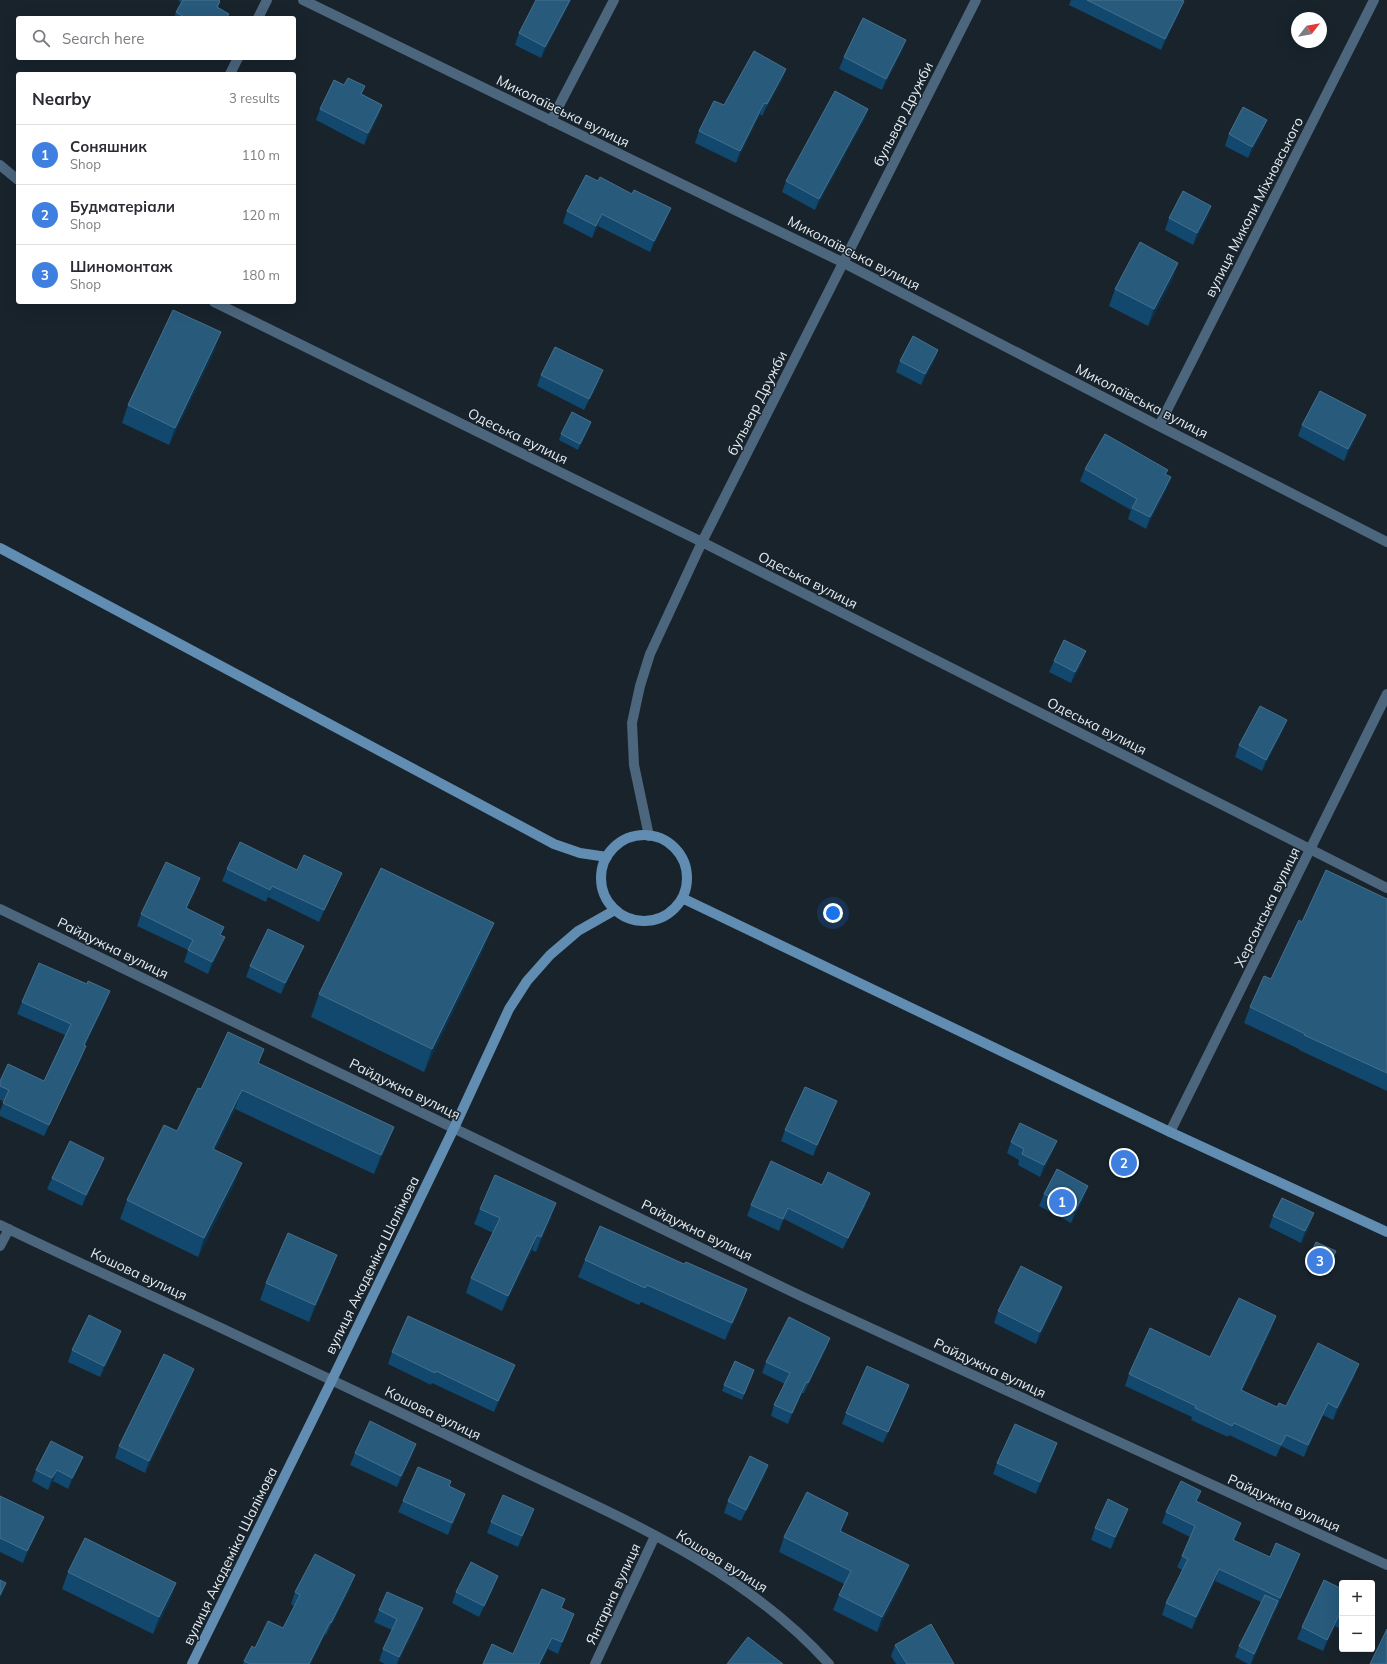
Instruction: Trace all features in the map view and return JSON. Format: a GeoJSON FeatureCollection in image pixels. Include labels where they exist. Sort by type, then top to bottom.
{"type":"FeatureCollection","features":[{"type":"Feature","properties":{"kind":"main road"},"geometry":{"type":"LineString","coordinates":[[0,548],[554,844],[580,853],[606,856]]}},
{"type":"Feature","properties":{"kind":"main road"},"geometry":{"type":"LineString","coordinates":[[643,835],[649,836],[658,837],[670,844],[679,854],[685,866],[687,880],[682,898],[678,905],[667,915],[654,920],[641,922],[628,918],[615,910],[606,899],[601,885],[601,870],[606,856],[616,845],[628,838],[643,835]]}},
{"type":"Feature","properties":{"kind":"main road"},"geometry":{"type":"LineString","coordinates":[[682,898],[1170,1132],[1387,1232]]}},
{"type":"Feature","properties":{"kind":"main road","name":"вулиця Академіка Шалімова"},"geometry":{"type":"LineString","coordinates":[[192,1664],[454,1128],[509,1009],[527,981],[550,955],[578,931],[615,910]]}},
{"type":"Feature","properties":{"kind":"street"},"geometry":{"type":"LineString","coordinates":[[259,16],[268,0]]}},
{"type":"Feature","properties":{"kind":"street","name":"Миколаївська вулиця"},"geometry":{"type":"LineString","coordinates":[[303,0],[844,262],[1387,542]]}},
{"type":"Feature","properties":{"kind":"street"},"geometry":{"type":"LineString","coordinates":[[551,121],[614,0]]}},
{"type":"Feature","properties":{"kind":"street","name":"бульвар Дружби"},"geometry":{"type":"LineString","coordinates":[[649,836],[634,765],[632,723],[640,686],[650,654],[702,542],[976,0]]}},
{"type":"Feature","properties":{"kind":"street","name":"вулиця Миколи Міхновського"},"geometry":{"type":"LineString","coordinates":[[1160,426],[1374,0]]}},
{"type":"Feature","properties":{"kind":"street"},"geometry":{"type":"LineString","coordinates":[[231,72],[237,60]]}},
{"type":"Feature","properties":{"kind":"street"},"geometry":{"type":"LineString","coordinates":[[0,165],[16,178]]}},
{"type":"Feature","properties":{"kind":"street","name":"Одеська вулиця"},"geometry":{"type":"LineString","coordinates":[[218,304],[702,542],[1387,888]]}},
{"type":"Feature","properties":{"kind":"street","name":"Херсонська вулиця"},"geometry":{"type":"LineString","coordinates":[[1170,1132],[1387,694]]}},
{"type":"Feature","properties":{"kind":"street","name":"Райдужна вулиця"},"geometry":{"type":"LineString","coordinates":[[0,909],[803,1297],[1387,1565]]}},
{"type":"Feature","properties":{"kind":"street"},"geometry":{"type":"LineString","coordinates":[[0,1246],[4,1227]]}},
{"type":"Feature","properties":{"kind":"street","name":"Кошова вулиця"},"geometry":{"type":"LineString","coordinates":[[4,1227],[332,1380],[655,1536],[713,1568],[759,1599],[811,1644],[829,1664]]}},
{"type":"Feature","properties":{"kind":"street","name":"Янтарна вулиця"},"geometry":{"type":"LineString","coordinates":[[595,1664],[655,1536]]}},
{"type":"Feature","properties":{"kind":"building"},"geometry":{"type":"Polygon","coordinates":[[[183,0],[218,0],[220,1],[217,7],[229,14],[228,16],[183,16],[176,12],[183,0]]]}},
{"type":"Feature","properties":{"kind":"building"},"geometry":{"type":"Polygon","coordinates":[[[536,0],[570,0],[545,47],[519,33],[536,0]]]}},
{"type":"Feature","properties":{"kind":"building"},"geometry":{"type":"Polygon","coordinates":[[[1087,0],[1181,0],[1184,1],[1165,39],[1087,0]]]}},
{"type":"Feature","properties":{"kind":"building"},"geometry":{"type":"Polygon","coordinates":[[[863,18],[906,40],[886,79],[844,57],[863,18]]]}},
{"type":"Feature","properties":{"kind":"building"},"geometry":{"type":"Polygon","coordinates":[[[754,51],[786,69],[767,104],[764,103],[740,151],[699,131],[714,101],[724,105],[754,51]]]}},
{"type":"Feature","properties":{"kind":"building"},"geometry":{"type":"Polygon","coordinates":[[[348,78],[365,86],[361,94],[382,105],[368,133],[320,109],[334,80],[344,85],[348,78]]]}},
{"type":"Feature","properties":{"kind":"building"},"geometry":{"type":"Polygon","coordinates":[[[835,91],[868,109],[819,199],[786,181],[835,91]]]}},
{"type":"Feature","properties":{"kind":"building"},"geometry":{"type":"Polygon","coordinates":[[[1243,107],[1267,120],[1252,147],[1229,134],[1243,107]]]}},
{"type":"Feature","properties":{"kind":"building"},"geometry":{"type":"Polygon","coordinates":[[[586,175],[598,181],[600,177],[632,194],[634,190],[671,208],[654,241],[602,214],[596,226],[567,211],[586,175]]]}},
{"type":"Feature","properties":{"kind":"building"},"geometry":{"type":"Polygon","coordinates":[[[1183,191],[1211,206],[1197,233],[1169,218],[1183,191]]]}},
{"type":"Feature","properties":{"kind":"building"},"geometry":{"type":"Polygon","coordinates":[[[1140,242],[1178,263],[1154,309],[1115,289],[1140,242]]]}},
{"type":"Feature","properties":{"kind":"building"},"geometry":{"type":"Polygon","coordinates":[[[173,310],[221,332],[175,428],[128,405],[173,310]]]}},
{"type":"Feature","properties":{"kind":"building"},"geometry":{"type":"Polygon","coordinates":[[[913,336],[938,350],[925,374],[900,361],[913,336]]]}},
{"type":"Feature","properties":{"kind":"building"},"geometry":{"type":"Polygon","coordinates":[[[555,347],[603,370],[589,399],[541,375],[555,347]]]}},
{"type":"Feature","properties":{"kind":"building"},"geometry":{"type":"Polygon","coordinates":[[[1320,391],[1366,415],[1348,449],[1302,425],[1320,391]]]}},
{"type":"Feature","properties":{"kind":"building"},"geometry":{"type":"Polygon","coordinates":[[[572,412],[591,422],[580,444],[561,434],[572,412]]]}},
{"type":"Feature","properties":{"kind":"building"},"geometry":{"type":"Polygon","coordinates":[[[1105,434],[1168,470],[1165,474],[1171,477],[1150,517],[1132,508],[1137,499],[1085,469],[1105,434]]]}},
{"type":"Feature","properties":{"kind":"building"},"geometry":{"type":"Polygon","coordinates":[[[1064,640],[1086,651],[1075,672],[1054,661],[1064,640]]]}},
{"type":"Feature","properties":{"kind":"building"},"geometry":{"type":"Polygon","coordinates":[[[1260,706],[1287,720],[1266,760],[1239,745],[1260,706]]]}},
{"type":"Feature","properties":{"kind":"building"},"geometry":{"type":"Polygon","coordinates":[[[240,842],[297,870],[304,855],[342,873],[324,910],[272,886],[270,890],[227,869],[240,842]]]}},
{"type":"Feature","properties":{"kind":"building"},"geometry":{"type":"Polygon","coordinates":[[[166,862],[200,878],[186,908],[224,927],[220,935],[225,937],[212,962],[188,950],[193,940],[141,914],[166,862]]]}},
{"type":"Feature","properties":{"kind":"building"},"geometry":{"type":"Polygon","coordinates":[[[381,868],[494,923],[432,1049],[319,994],[381,868]]]}},
{"type":"Feature","properties":{"kind":"building"},"geometry":{"type":"Polygon","coordinates":[[[1326,870],[1387,899],[1387,1073],[1304,1035],[1305,1034],[1250,1007],[1264,976],[1271,979],[1299,920],[1302,922],[1326,870]]]}},
{"type":"Feature","properties":{"kind":"building"},"geometry":{"type":"Polygon","coordinates":[[[268,929],[304,946],[285,983],[250,966],[268,929]]]}},
{"type":"Feature","properties":{"kind":"building"},"geometry":{"type":"Polygon","coordinates":[[[39,963],[87,984],[88,981],[110,991],[84,1045],[86,1046],[49,1125],[3,1103],[9,1090],[0,1086],[0,1081],[8,1064],[44,1081],[71,1024],[22,1002],[39,963]]]}},
{"type":"Feature","properties":{"kind":"building"},"geometry":{"type":"Polygon","coordinates":[[[228,1032],[264,1049],[258,1063],[394,1127],[381,1155],[242,1090],[213,1149],[242,1163],[204,1238],[127,1200],[164,1125],[177,1131],[198,1088],[201,1089],[228,1032]]]}},
{"type":"Feature","properties":{"kind":"building"},"geometry":{"type":"Polygon","coordinates":[[[805,1087],[837,1101],[817,1145],[785,1130],[805,1087]]]}},
{"type":"Feature","properties":{"kind":"building"},"geometry":{"type":"Polygon","coordinates":[[[1020,1123],[1057,1141],[1044,1165],[1022,1154],[1024,1149],[1011,1142],[1020,1123]]]}},
{"type":"Feature","properties":{"kind":"building"},"geometry":{"type":"Polygon","coordinates":[[[70,1141],[104,1158],[86,1195],[52,1178],[70,1141]]]}},
{"type":"Feature","properties":{"kind":"building"},"geometry":{"type":"Polygon","coordinates":[[[771,1161],[822,1185],[828,1172],[870,1193],[848,1238],[788,1208],[783,1219],[751,1205],[771,1161]]]}},
{"type":"Feature","properties":{"kind":"building"},"geometry":{"type":"Polygon","coordinates":[[[1057,1169],[1088,1186],[1075,1211],[1044,1194],[1057,1169]]]}},
{"type":"Feature","properties":{"kind":"building"},"geometry":{"type":"Polygon","coordinates":[[[495,1175],[556,1203],[541,1237],[537,1235],[508,1296],[471,1278],[500,1218],[480,1209],[495,1175]]]}},
{"type":"Feature","properties":{"kind":"building"},"geometry":{"type":"Polygon","coordinates":[[[1282,1198],[1314,1213],[1305,1231],[1273,1216],[1282,1198]]]}},
{"type":"Feature","properties":{"kind":"building"},"geometry":{"type":"Polygon","coordinates":[[[600,1226],[684,1264],[686,1262],[747,1289],[732,1323],[647,1285],[645,1288],[585,1260],[600,1226]]]}},
{"type":"Feature","properties":{"kind":"building"},"geometry":{"type":"Polygon","coordinates":[[[288,1233],[337,1255],[315,1305],[266,1283],[288,1233]]]}},
{"type":"Feature","properties":{"kind":"building"},"geometry":{"type":"Polygon","coordinates":[[[1316,1242],[1336,1251],[1328,1268],[1309,1258],[1316,1242]]]}},
{"type":"Feature","properties":{"kind":"building"},"geometry":{"type":"Polygon","coordinates":[[[1021,1266],[1062,1287],[1040,1332],[998,1311],[1021,1266]]]}},
{"type":"Feature","properties":{"kind":"building"},"geometry":{"type":"Polygon","coordinates":[[[1239,1298],[1276,1316],[1241,1390],[1277,1407],[1279,1403],[1286,1406],[1318,1343],[1359,1364],[1337,1408],[1328,1403],[1308,1445],[1286,1435],[1281,1445],[1234,1423],[1232,1426],[1195,1408],[1196,1406],[1129,1374],[1150,1328],[1210,1357],[1239,1298]]]}},
{"type":"Feature","properties":{"kind":"building"},"geometry":{"type":"Polygon","coordinates":[[[89,1315],[121,1331],[104,1366],[72,1350],[89,1315]]]}},
{"type":"Feature","properties":{"kind":"building"},"geometry":{"type":"Polygon","coordinates":[[[408,1316],[515,1365],[498,1401],[436,1371],[435,1373],[392,1352],[408,1316]]]}},
{"type":"Feature","properties":{"kind":"building"},"geometry":{"type":"Polygon","coordinates":[[[789,1317],[830,1338],[808,1383],[806,1382],[792,1413],[774,1405],[790,1373],[766,1362],[789,1317]]]}},
{"type":"Feature","properties":{"kind":"building"},"geometry":{"type":"Polygon","coordinates":[[[164,1354],[194,1369],[149,1461],[119,1446],[164,1354]]]}},
{"type":"Feature","properties":{"kind":"building"},"geometry":{"type":"Polygon","coordinates":[[[735,1361],[754,1370],[744,1394],[724,1385],[735,1361]]]}},
{"type":"Feature","properties":{"kind":"building"},"geometry":{"type":"Polygon","coordinates":[[[867,1366],[909,1385],[888,1432],[846,1413],[867,1366]]]}},
{"type":"Feature","properties":{"kind":"building"},"geometry":{"type":"Polygon","coordinates":[[[370,1421],[416,1444],[401,1476],[355,1453],[370,1421]]]}},
{"type":"Feature","properties":{"kind":"building"},"geometry":{"type":"Polygon","coordinates":[[[1015,1424],[1057,1443],[1040,1482],[997,1463],[1015,1424]]]}},
{"type":"Feature","properties":{"kind":"building"},"geometry":{"type":"Polygon","coordinates":[[[51,1441],[83,1457],[72,1478],[57,1470],[52,1478],[36,1470],[51,1441]]]}},
{"type":"Feature","properties":{"kind":"building"},"geometry":{"type":"Polygon","coordinates":[[[750,1456],[768,1465],[746,1510],[728,1501],[750,1456]]]}},
{"type":"Feature","properties":{"kind":"building"},"geometry":{"type":"Polygon","coordinates":[[[418,1467],[451,1481],[449,1486],[465,1494],[452,1523],[403,1501],[418,1467]]]}},
{"type":"Feature","properties":{"kind":"building"},"geometry":{"type":"Polygon","coordinates":[[[1181,1481],[1201,1491],[1196,1501],[1241,1523],[1233,1540],[1270,1557],[1276,1543],[1300,1554],[1280,1598],[1219,1569],[1196,1617],[1166,1603],[1188,1559],[1182,1556],[1195,1526],[1166,1512],[1181,1481]]]}},
{"type":"Feature","properties":{"kind":"building"},"geometry":{"type":"Polygon","coordinates":[[[807,1492],[848,1513],[840,1531],[909,1565],[882,1617],[839,1595],[851,1571],[784,1537],[807,1492]]]}},
{"type":"Feature","properties":{"kind":"building"},"geometry":{"type":"Polygon","coordinates":[[[503,1495],[534,1509],[522,1536],[491,1522],[503,1495]]]}},
{"type":"Feature","properties":{"kind":"building"},"geometry":{"type":"Polygon","coordinates":[[[0,1496],[44,1517],[27,1551],[0,1538],[0,1496]]]}},
{"type":"Feature","properties":{"kind":"building"},"geometry":{"type":"Polygon","coordinates":[[[1108,1499],[1128,1509],[1115,1537],[1095,1528],[1108,1499]]]}},
{"type":"Feature","properties":{"kind":"building"},"geometry":{"type":"Polygon","coordinates":[[[85,1538],[176,1583],[159,1617],[68,1572],[85,1538]]]}},
{"type":"Feature","properties":{"kind":"building"},"geometry":{"type":"Polygon","coordinates":[[[315,1554],[355,1575],[309,1664],[250,1664],[244,1661],[252,1646],[255,1648],[268,1621],[283,1628],[300,1595],[295,1592],[315,1554]]]}},
{"type":"Feature","properties":{"kind":"building"},"geometry":{"type":"Polygon","coordinates":[[[471,1562],[498,1576],[484,1606],[456,1592],[471,1562]]]}},
{"type":"Feature","properties":{"kind":"building"},"geometry":{"type":"Polygon","coordinates":[[[0,1580],[6,1583],[0,1595],[0,1580]]]}},
{"type":"Feature","properties":{"kind":"building"},"geometry":{"type":"Polygon","coordinates":[[[1324,1580],[1339,1588],[1339,1615],[1327,1640],[1302,1627],[1324,1580]]]}},
{"type":"Feature","properties":{"kind":"building"},"geometry":{"type":"Polygon","coordinates":[[[542,1589],[565,1599],[561,1608],[574,1614],[562,1642],[552,1638],[539,1664],[483,1664],[492,1644],[513,1654],[542,1589]]]}},
{"type":"Feature","properties":{"kind":"building"},"geometry":{"type":"Polygon","coordinates":[[[387,1592],[423,1608],[399,1657],[383,1649],[397,1619],[379,1610],[387,1592]]]}},
{"type":"Feature","properties":{"kind":"building"},"geometry":{"type":"Polygon","coordinates":[[[1265,1595],[1278,1601],[1254,1654],[1239,1646],[1265,1595]]]}},
{"type":"Feature","properties":{"kind":"building"},"geometry":{"type":"Polygon","coordinates":[[[931,1624],[954,1664],[907,1664],[895,1645],[931,1624]]]}},
{"type":"Feature","properties":{"kind":"building"},"geometry":{"type":"Polygon","coordinates":[[[1387,1629],[1387,1664],[1370,1664],[1387,1629]]]}},
{"type":"Feature","properties":{"kind":"building"},"geometry":{"type":"Polygon","coordinates":[[[748,1637],[783,1664],[727,1664],[748,1637]]]}},
{"type":"Feature","properties":{"kind":"place","name":"Будматеріали"},"geometry":{"type":"Point","coordinates":[1124,1163]}},
{"type":"Feature","properties":{"kind":"place","name":"Соняшник"},"geometry":{"type":"Point","coordinates":[1062,1202]}},
{"type":"Feature","properties":{"kind":"place","name":"Шиномонтаж"},"geometry":{"type":"Point","coordinates":[1320,1261]}}]}
